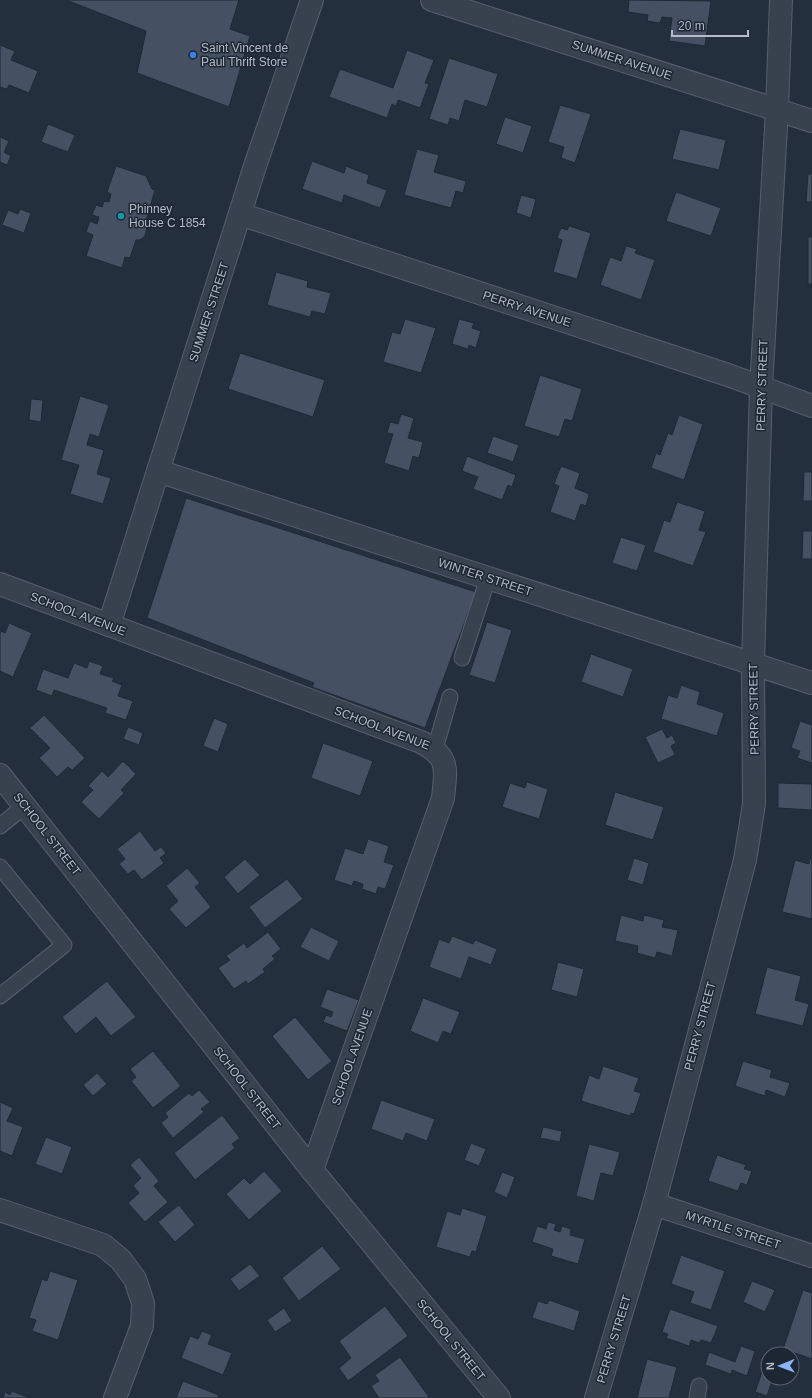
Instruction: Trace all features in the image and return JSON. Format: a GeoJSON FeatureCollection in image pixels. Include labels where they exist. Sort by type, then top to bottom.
{"type":"FeatureCollection","features":[{"type":"Feature","properties":{"kind":"street","name":"SUMMER STREET"},"geometry":{"type":"LineString","coordinates":[[109,625],[240,214],[312,0]]}},
{"type":"Feature","properties":{"kind":"street","name":"SUMMER AVENUE"},"geometry":{"type":"LineString","coordinates":[[432,0],[812,121]]}},
{"type":"Feature","properties":{"kind":"street","name":"PERRY STREET"},"geometry":{"type":"LineString","coordinates":[[596,1398],[654,1204],[745,860],[754,804],[753,664],[761,388],[777,109],[781,0]]}},
{"type":"Feature","properties":{"kind":"street","name":"PERRY AVENUE"},"geometry":{"type":"LineString","coordinates":[[240,214],[728,375],[812,406]]}},
{"type":"Feature","properties":{"kind":"street","name":"WINTER STREET"},"geometry":{"type":"LineString","coordinates":[[158,471],[812,683]]}},
{"type":"Feature","properties":{"kind":"street","name":"SCHOOL AVENUE"},"geometry":{"type":"LineString","coordinates":[[0,584],[421,742],[435,749],[443,759],[446,775],[443,798],[312,1170]]}},
{"type":"Feature","properties":{"kind":"street","name":"SCHOOL STREET"},"geometry":{"type":"LineString","coordinates":[[0,775],[312,1170],[499,1398]]}},
{"type":"Feature","properties":{"kind":"street","name":"MYRTLE STREET"},"geometry":{"type":"LineString","coordinates":[[654,1204],[812,1256]]}},
{"type":"Feature","properties":{"kind":"street"},"geometry":{"type":"LineString","coordinates":[[0,1210],[103,1245],[121,1260],[135,1279],[143,1303],[142,1326],[115,1398]]}},
{"type":"Feature","properties":{"kind":"lane"},"geometry":{"type":"LineString","coordinates":[[462,658],[488,578]]}},
{"type":"Feature","properties":{"kind":"lane"},"geometry":{"type":"LineString","coordinates":[[435,749],[450,697]]}},
{"type":"Feature","properties":{"kind":"lane"},"geometry":{"type":"LineString","coordinates":[[0,826],[25,806]]}},
{"type":"Feature","properties":{"kind":"lane"},"geometry":{"type":"LineString","coordinates":[[0,868],[64,945],[0,996]]}},
{"type":"Feature","properties":{"kind":"building","name":"Saint Vincent de Paul Thrift Store"},"geometry":{"type":"Polygon","coordinates":[[[66,0],[239,0],[230,29],[250,36],[229,107],[137,73],[146,31],[66,0]]]}},
{"type":"Feature","properties":{"kind":"building"},"geometry":{"type":"Polygon","coordinates":[[[629,0],[711,1],[705,46],[669,41],[672,18],[662,17],[660,23],[647,21],[648,15],[628,12],[629,0]]]}},
{"type":"Feature","properties":{"kind":"building"},"geometry":{"type":"Polygon","coordinates":[[[0,45],[15,51],[11,60],[38,71],[29,93],[9,85],[7,89],[0,87],[0,45]]]}},
{"type":"Feature","properties":{"kind":"building"},"geometry":{"type":"Polygon","coordinates":[[[407,50],[434,60],[425,83],[429,84],[420,108],[398,100],[396,106],[392,104],[387,118],[329,97],[340,69],[393,88],[407,50]]]}},
{"type":"Feature","properties":{"kind":"building"},"geometry":{"type":"Polygon","coordinates":[[[449,58],[498,74],[487,107],[465,100],[459,121],[450,118],[448,125],[429,119],[449,58]]]}},
{"type":"Feature","properties":{"kind":"building"},"geometry":{"type":"Polygon","coordinates":[[[560,105],[591,114],[575,163],[561,158],[564,147],[548,142],[560,105]]]}},
{"type":"Feature","properties":{"kind":"building"},"geometry":{"type":"Polygon","coordinates":[[[505,117],[532,126],[523,153],[496,144],[505,117]]]}},
{"type":"Feature","properties":{"kind":"building"},"geometry":{"type":"Polygon","coordinates":[[[48,124],[75,135],[68,152],[41,142],[48,124]]]}},
{"type":"Feature","properties":{"kind":"building"},"geometry":{"type":"Polygon","coordinates":[[[680,129],[726,140],[719,170],[672,159],[680,129]]]}},
{"type":"Feature","properties":{"kind":"building"},"geometry":{"type":"Polygon","coordinates":[[[0,137],[9,141],[4,152],[11,156],[7,165],[0,162],[0,137]]]}},
{"type":"Feature","properties":{"kind":"building"},"geometry":{"type":"Polygon","coordinates":[[[417,149],[439,155],[434,172],[466,181],[463,193],[456,191],[451,208],[404,195],[417,149]]]}},
{"type":"Feature","properties":{"kind":"building"},"geometry":{"type":"Polygon","coordinates":[[[312,161],[344,173],[346,166],[369,175],[367,183],[387,190],[380,208],[344,195],[342,203],[302,189],[312,161]]]}},
{"type":"Feature","properties":{"kind":"building","name":"Phinney House C 1854"},"geometry":{"type":"Polygon","coordinates":[[[116,166],[146,176],[152,189],[155,190],[145,224],[144,223],[147,228],[145,236],[140,240],[136,240],[130,258],[125,257],[122,268],[86,256],[93,235],[86,232],[90,221],[97,224],[99,217],[92,215],[96,205],[102,207],[104,201],[109,202],[111,194],[107,192],[116,166]]]}},
{"type":"Feature","properties":{"kind":"building"},"geometry":{"type":"Polygon","coordinates":[[[808,174],[812,174],[812,202],[806,202],[808,174]]]}},
{"type":"Feature","properties":{"kind":"building"},"geometry":{"type":"Polygon","coordinates":[[[676,192],[721,208],[711,236],[666,221],[676,192]]]}},
{"type":"Feature","properties":{"kind":"building"},"geometry":{"type":"Polygon","coordinates":[[[521,195],[536,199],[531,218],[516,213],[521,195]]]}},
{"type":"Feature","properties":{"kind":"building"},"geometry":{"type":"Polygon","coordinates":[[[20,209],[31,213],[24,233],[2,225],[8,210],[18,214],[20,209]]]}},
{"type":"Feature","properties":{"kind":"building"},"geometry":{"type":"Polygon","coordinates":[[[569,226],[591,233],[577,279],[553,272],[562,240],[557,238],[561,228],[567,230],[569,226]]]}},
{"type":"Feature","properties":{"kind":"building"},"geometry":{"type":"Polygon","coordinates":[[[808,237],[812,237],[812,284],[808,284],[808,237]]]}},
{"type":"Feature","properties":{"kind":"building"},"geometry":{"type":"Polygon","coordinates":[[[626,246],[637,249],[635,253],[655,260],[641,300],[600,285],[610,257],[621,261],[626,246]]]}},
{"type":"Feature","properties":{"kind":"building"},"geometry":{"type":"Polygon","coordinates":[[[276,272],[308,281],[307,287],[331,293],[325,314],[312,311],[310,317],[267,305],[276,272]]]}},
{"type":"Feature","properties":{"kind":"building"},"geometry":{"type":"Polygon","coordinates":[[[405,319],[436,328],[421,373],[383,362],[392,332],[400,334],[405,319]]]}},
{"type":"Feature","properties":{"kind":"building"},"geometry":{"type":"Polygon","coordinates":[[[459,319],[474,323],[472,328],[481,331],[476,348],[469,345],[468,349],[452,344],[459,319]]]}},
{"type":"Feature","properties":{"kind":"building"},"geometry":{"type":"Polygon","coordinates":[[[240,353],[325,380],[313,417],[228,389],[240,353]]]}},
{"type":"Feature","properties":{"kind":"building"},"geometry":{"type":"Polygon","coordinates":[[[540,375],[582,389],[572,421],[565,419],[559,437],[524,426],[540,375]]]}},
{"type":"Feature","properties":{"kind":"building"},"geometry":{"type":"Polygon","coordinates":[[[80,396],[109,405],[99,437],[90,434],[87,445],[104,450],[97,474],[111,478],[103,504],[70,494],[79,465],[61,460],[80,396]]]}},
{"type":"Feature","properties":{"kind":"building"},"geometry":{"type":"Polygon","coordinates":[[[31,399],[43,400],[41,422],[29,420],[31,399]]]}},
{"type":"Feature","properties":{"kind":"building"},"geometry":{"type":"Polygon","coordinates":[[[401,414],[414,418],[408,438],[423,442],[419,458],[413,456],[409,471],[384,463],[393,434],[387,433],[390,422],[398,424],[401,414]]]}},
{"type":"Feature","properties":{"kind":"building"},"geometry":{"type":"Polygon","coordinates":[[[679,415],[703,424],[684,480],[651,468],[656,453],[660,455],[668,433],[672,435],[679,415]]]}},
{"type":"Feature","properties":{"kind":"building"},"geometry":{"type":"Polygon","coordinates":[[[493,436],[519,445],[513,462],[487,453],[493,436]]]}},
{"type":"Feature","properties":{"kind":"building"},"geometry":{"type":"Polygon","coordinates":[[[467,456],[516,475],[512,487],[508,485],[502,500],[473,489],[478,477],[462,471],[467,456]]]}},
{"type":"Feature","properties":{"kind":"building"},"geometry":{"type":"Polygon","coordinates":[[[561,466],[580,473],[575,488],[589,494],[586,506],[581,504],[575,521],[550,512],[559,486],[554,484],[561,466]]]}},
{"type":"Feature","properties":{"kind":"building"},"geometry":{"type":"Polygon","coordinates":[[[804,472],[812,472],[812,501],[803,501],[804,472]]]}},
{"type":"Feature","properties":{"kind":"building"},"geometry":{"type":"Polygon","coordinates":[[[186,498],[476,592],[425,728],[312,687],[314,683],[147,618],[186,498]]]}},
{"type":"Feature","properties":{"kind":"building"},"geometry":{"type":"Polygon","coordinates":[[[677,502],[705,511],[699,530],[706,532],[693,566],[653,552],[664,520],[670,522],[677,502]]]}},
{"type":"Feature","properties":{"kind":"building"},"geometry":{"type":"Polygon","coordinates":[[[803,531],[812,531],[812,559],[802,559],[803,531]]]}},
{"type":"Feature","properties":{"kind":"building"},"geometry":{"type":"Polygon","coordinates":[[[621,537],[646,545],[637,571],[612,563],[621,537]]]}},
{"type":"Feature","properties":{"kind":"building"},"geometry":{"type":"Polygon","coordinates":[[[487,622],[512,630],[495,683],[469,675],[487,622]]]}},
{"type":"Feature","properties":{"kind":"building"},"geometry":{"type":"Polygon","coordinates":[[[9,623],[32,633],[13,677],[0,671],[0,633],[1,631],[5,633],[9,623]]]}},
{"type":"Feature","properties":{"kind":"building"},"geometry":{"type":"Polygon","coordinates":[[[591,654],[633,669],[623,697],[581,682],[591,654]]]}},
{"type":"Feature","properties":{"kind":"building"},"geometry":{"type":"Polygon","coordinates":[[[89,661],[103,666],[100,674],[114,678],[112,681],[122,685],[118,696],[133,701],[126,720],[105,713],[107,708],[54,690],[52,696],[36,690],[43,669],[68,678],[74,663],[87,668],[89,661]]]}},
{"type":"Feature","properties":{"kind":"building"},"geometry":{"type":"Polygon","coordinates":[[[681,685],[700,692],[697,704],[724,713],[717,736],[661,719],[668,695],[677,698],[681,685]]]}},
{"type":"Feature","properties":{"kind":"building"},"geometry":{"type":"Polygon","coordinates":[[[44,715],[85,758],[72,770],[68,767],[57,777],[39,758],[50,748],[30,728],[44,715]]]}},
{"type":"Feature","properties":{"kind":"building"},"geometry":{"type":"Polygon","coordinates":[[[214,718],[228,724],[218,752],[203,746],[214,718]]]}},
{"type":"Feature","properties":{"kind":"building"},"geometry":{"type":"Polygon","coordinates":[[[800,721],[812,725],[812,763],[797,758],[800,751],[791,748],[800,721]]]}},
{"type":"Feature","properties":{"kind":"building"},"geometry":{"type":"Polygon","coordinates":[[[128,727],[143,733],[139,745],[123,739],[128,727]]]}},
{"type":"Feature","properties":{"kind":"building"},"geometry":{"type":"Polygon","coordinates":[[[662,729],[667,738],[672,735],[676,743],[671,746],[675,755],[658,763],[645,737],[662,729]]]}},
{"type":"Feature","properties":{"kind":"building"},"geometry":{"type":"Polygon","coordinates":[[[323,743],[373,761],[360,796],[311,778],[323,743]]]}},
{"type":"Feature","properties":{"kind":"building"},"geometry":{"type":"Polygon","coordinates":[[[123,761],[136,774],[121,790],[124,793],[99,819],[81,802],[93,790],[88,786],[102,771],[108,777],[123,761]]]}},
{"type":"Feature","properties":{"kind":"building"},"geometry":{"type":"Polygon","coordinates":[[[527,782],[548,789],[539,819],[502,807],[510,783],[525,788],[527,782]]]}},
{"type":"Feature","properties":{"kind":"building"},"geometry":{"type":"Polygon","coordinates":[[[778,783],[812,784],[812,810],[778,808],[778,783]]]}},
{"type":"Feature","properties":{"kind":"building"},"geometry":{"type":"Polygon","coordinates":[[[615,792],[664,807],[653,840],[605,825],[615,792]]]}},
{"type":"Feature","properties":{"kind":"building"},"geometry":{"type":"Polygon","coordinates":[[[140,831],[155,851],[161,847],[166,853],[160,858],[164,863],[142,880],[134,870],[128,874],[119,864],[125,859],[117,849],[140,831]]]}},
{"type":"Feature","properties":{"kind":"building"},"geometry":{"type":"Polygon","coordinates":[[[368,839],[389,846],[384,862],[394,865],[385,889],[378,887],[376,894],[362,889],[363,884],[354,881],[352,886],[334,880],[345,848],[363,854],[368,839]]]}},
{"type":"Feature","properties":{"kind":"building"},"geometry":{"type":"Polygon","coordinates":[[[634,858],[649,863],[643,885],[627,880],[634,858]]]}},
{"type":"Feature","properties":{"kind":"building"},"geometry":{"type":"Polygon","coordinates":[[[810,858],[812,859],[812,919],[782,912],[795,860],[809,864],[810,858]]]}},
{"type":"Feature","properties":{"kind":"building"},"geometry":{"type":"Polygon","coordinates":[[[245,859],[260,875],[238,894],[224,877],[245,859]]]}},
{"type":"Feature","properties":{"kind":"building"},"geometry":{"type":"Polygon","coordinates":[[[187,868],[200,883],[195,887],[211,907],[186,928],[169,909],[178,901],[166,886],[187,868]]]}},
{"type":"Feature","properties":{"kind":"building"},"geometry":{"type":"Polygon","coordinates":[[[287,879],[303,899],[265,928],[249,907],[287,879]]]}},
{"type":"Feature","properties":{"kind":"building"},"geometry":{"type":"Polygon","coordinates":[[[621,915],[643,921],[644,915],[664,920],[662,927],[678,930],[672,956],[657,952],[655,958],[637,953],[638,946],[615,941],[621,915]]]}},
{"type":"Feature","properties":{"kind":"building"},"geometry":{"type":"Polygon","coordinates":[[[311,927],[339,941],[329,961],[300,947],[311,927]]]}},
{"type":"Feature","properties":{"kind":"building"},"geometry":{"type":"Polygon","coordinates":[[[268,932],[281,949],[272,956],[275,959],[263,969],[265,972],[248,984],[246,981],[234,989],[218,968],[230,960],[226,956],[244,943],[247,948],[268,932]]]}},
{"type":"Feature","properties":{"kind":"building"},"geometry":{"type":"Polygon","coordinates":[[[452,936],[473,944],[475,940],[497,949],[491,965],[469,957],[461,979],[429,967],[439,939],[449,943],[452,936]]]}},
{"type":"Feature","properties":{"kind":"building"},"geometry":{"type":"Polygon","coordinates":[[[558,962],[584,969],[577,997],[551,990],[558,962]]]}},
{"type":"Feature","properties":{"kind":"building"},"geometry":{"type":"Polygon","coordinates":[[[767,967],[801,976],[795,1000],[809,1004],[803,1026],[755,1014],[767,967]]]}},
{"type":"Feature","properties":{"kind":"building"},"geometry":{"type":"Polygon","coordinates":[[[107,981],[136,1017],[111,1036],[96,1017],[76,1034],[62,1017],[107,981]]]}},
{"type":"Feature","properties":{"kind":"building"},"geometry":{"type":"Polygon","coordinates":[[[327,989],[359,1000],[347,1031],[323,1022],[326,1015],[331,1017],[333,1012],[320,1007],[327,989]]]}},
{"type":"Feature","properties":{"kind":"building"},"geometry":{"type":"Polygon","coordinates":[[[423,998],[460,1012],[451,1034],[443,1031],[438,1043],[410,1031],[423,998]]]}},
{"type":"Feature","properties":{"kind":"building"},"geometry":{"type":"Polygon","coordinates":[[[295,1017],[332,1061],[308,1080],[272,1036],[295,1017]]]}},
{"type":"Feature","properties":{"kind":"building"},"geometry":{"type":"Polygon","coordinates":[[[153,1051],[181,1086],[153,1108],[131,1081],[136,1077],[130,1069],[153,1051]]]}},
{"type":"Feature","properties":{"kind":"building"},"geometry":{"type":"Polygon","coordinates":[[[743,1061],[772,1070],[770,1077],[790,1083],[785,1097],[766,1090],[765,1096],[735,1086],[743,1061]]]}},
{"type":"Feature","properties":{"kind":"building"},"geometry":{"type":"Polygon","coordinates":[[[603,1066],[639,1078],[634,1091],[641,1093],[634,1114],[631,1113],[630,1116],[581,1101],[589,1075],[599,1079],[603,1066]]]}},
{"type":"Feature","properties":{"kind":"building"},"geometry":{"type":"Polygon","coordinates":[[[97,1073],[107,1084],[93,1096],[83,1085],[97,1073]]]}},
{"type":"Feature","properties":{"kind":"building"},"geometry":{"type":"Polygon","coordinates":[[[199,1090],[210,1102],[201,1109],[204,1112],[173,1138],[161,1123],[168,1117],[165,1113],[189,1093],[192,1096],[199,1090]]]}},
{"type":"Feature","properties":{"kind":"building"},"geometry":{"type":"Polygon","coordinates":[[[381,1100],[435,1119],[427,1141],[406,1133],[403,1141],[371,1129],[381,1100]]]}},
{"type":"Feature","properties":{"kind":"building"},"geometry":{"type":"Polygon","coordinates":[[[0,1102],[13,1108],[7,1121],[23,1127],[12,1156],[0,1151],[0,1102]]]}},
{"type":"Feature","properties":{"kind":"building"},"geometry":{"type":"Polygon","coordinates":[[[222,1115],[240,1138],[232,1144],[235,1148],[195,1180],[174,1153],[222,1115]]]}},
{"type":"Feature","properties":{"kind":"building"},"geometry":{"type":"Polygon","coordinates":[[[543,1127],[562,1131],[560,1142],[540,1138],[543,1127]]]}},
{"type":"Feature","properties":{"kind":"building"},"geometry":{"type":"Polygon","coordinates":[[[46,1137],[72,1147],[62,1174],[35,1164],[46,1137]]]}},
{"type":"Feature","properties":{"kind":"building"},"geometry":{"type":"Polygon","coordinates":[[[471,1143],[486,1149],[479,1166],[464,1160],[471,1143]]]}},
{"type":"Feature","properties":{"kind":"building"},"geometry":{"type":"Polygon","coordinates":[[[589,1144],[620,1152],[613,1176],[601,1173],[594,1201],[576,1196],[589,1144]]]}},
{"type":"Feature","properties":{"kind":"building"},"geometry":{"type":"Polygon","coordinates":[[[717,1155],[746,1165],[744,1169],[752,1171],[747,1185],[741,1183],[738,1191],[708,1181],[717,1155]]]}},
{"type":"Feature","properties":{"kind":"building"},"geometry":{"type":"Polygon","coordinates":[[[139,1157],[159,1181],[154,1186],[168,1202],[145,1222],[128,1203],[139,1193],[133,1186],[141,1178],[130,1165],[139,1157]]]}},
{"type":"Feature","properties":{"kind":"building"},"geometry":{"type":"Polygon","coordinates":[[[264,1171],[282,1191],[249,1220],[226,1194],[244,1178],[250,1184],[264,1171]]]}},
{"type":"Feature","properties":{"kind":"building"},"geometry":{"type":"Polygon","coordinates":[[[502,1172],[515,1177],[507,1198],[494,1192],[502,1172]]]}},
{"type":"Feature","properties":{"kind":"building"},"geometry":{"type":"Polygon","coordinates":[[[179,1205],[195,1225],[175,1242],[158,1222],[179,1205]]]}},
{"type":"Feature","properties":{"kind":"building"},"geometry":{"type":"Polygon","coordinates":[[[462,1208],[487,1216],[476,1252],[472,1251],[470,1257],[436,1247],[447,1211],[460,1215],[462,1208]]]}},
{"type":"Feature","properties":{"kind":"building"},"geometry":{"type":"Polygon","coordinates":[[[548,1222],[556,1224],[554,1230],[560,1232],[562,1226],[571,1229],[570,1235],[585,1239],[578,1264],[551,1256],[553,1249],[532,1242],[537,1226],[546,1229],[548,1222]]]}},
{"type":"Feature","properties":{"kind":"building"},"geometry":{"type":"Polygon","coordinates":[[[322,1246],[341,1269],[299,1301],[282,1278],[322,1246]]]}},
{"type":"Feature","properties":{"kind":"building"},"geometry":{"type":"Polygon","coordinates":[[[681,1255],[725,1271],[711,1310],[690,1303],[694,1292],[671,1284],[681,1255]]]}},
{"type":"Feature","properties":{"kind":"building"},"geometry":{"type":"Polygon","coordinates":[[[250,1264],[260,1276],[239,1291],[230,1279],[250,1264]]]}},
{"type":"Feature","properties":{"kind":"building"},"geometry":{"type":"Polygon","coordinates":[[[50,1271],[78,1280],[58,1340],[32,1331],[36,1320],[29,1318],[42,1279],[47,1281],[50,1271]]]}},
{"type":"Feature","properties":{"kind":"building"},"geometry":{"type":"Polygon","coordinates":[[[752,1281],[775,1290],[765,1312],[743,1302],[752,1281]]]}},
{"type":"Feature","properties":{"kind":"building"},"geometry":{"type":"Polygon","coordinates":[[[803,1290],[812,1293],[812,1359],[800,1355],[800,1346],[784,1346],[803,1290]]]}},
{"type":"Feature","properties":{"kind":"building"},"geometry":{"type":"Polygon","coordinates":[[[549,1300],[580,1311],[574,1331],[532,1318],[538,1301],[547,1304],[549,1300]]]}},
{"type":"Feature","properties":{"kind":"building"},"geometry":{"type":"Polygon","coordinates":[[[385,1306],[408,1336],[348,1381],[339,1368],[351,1358],[339,1341],[385,1306]]]}},
{"type":"Feature","properties":{"kind":"building"},"geometry":{"type":"Polygon","coordinates":[[[284,1308],[292,1321],[275,1332],[267,1320],[284,1308]]]}},
{"type":"Feature","properties":{"kind":"building"},"geometry":{"type":"Polygon","coordinates":[[[670,1309],[718,1326],[711,1343],[701,1340],[699,1343],[691,1340],[689,1346],[666,1338],[668,1334],[662,1332],[670,1309]]]}},
{"type":"Feature","properties":{"kind":"building"},"geometry":{"type":"Polygon","coordinates":[[[202,1331],[212,1335],[208,1344],[232,1353],[223,1375],[181,1358],[190,1336],[198,1339],[202,1331]]]}},
{"type":"Feature","properties":{"kind":"building"},"geometry":{"type":"Polygon","coordinates":[[[741,1346],[755,1351],[747,1376],[732,1370],[731,1374],[705,1365],[709,1352],[735,1362],[741,1346]]]}},
{"type":"Feature","properties":{"kind":"building"},"geometry":{"type":"Polygon","coordinates":[[[400,1357],[429,1397],[379,1398],[371,1386],[379,1381],[375,1375],[400,1357]]]}},
{"type":"Feature","properties":{"kind":"building"},"geometry":{"type":"Polygon","coordinates":[[[647,1359],[677,1367],[669,1398],[637,1398],[647,1359]]]}},
{"type":"Feature","properties":{"kind":"building"},"geometry":{"type":"Polygon","coordinates":[[[760,1378],[760,1386],[770,1386],[767,1396],[755,1392],[760,1378]]]}},
{"type":"Feature","properties":{"kind":"building"},"geometry":{"type":"Polygon","coordinates":[[[183,1381],[219,1395],[217,1398],[176,1398],[183,1381]]]}},
{"type":"Feature","properties":{"kind":"building"},"geometry":{"type":"Polygon","coordinates":[[[12,1391],[30,1398],[3,1398],[5,1392],[10,1395],[12,1391]]]}},
{"type":"Feature","properties":{"kind":"place","name":"Saint Vincent de Paul Thrift Store"},"geometry":{"type":"Point","coordinates":[193,55]}},
{"type":"Feature","properties":{"kind":"place","name":"Phinney House C 1854"},"geometry":{"type":"Point","coordinates":[121,216]}}]}
